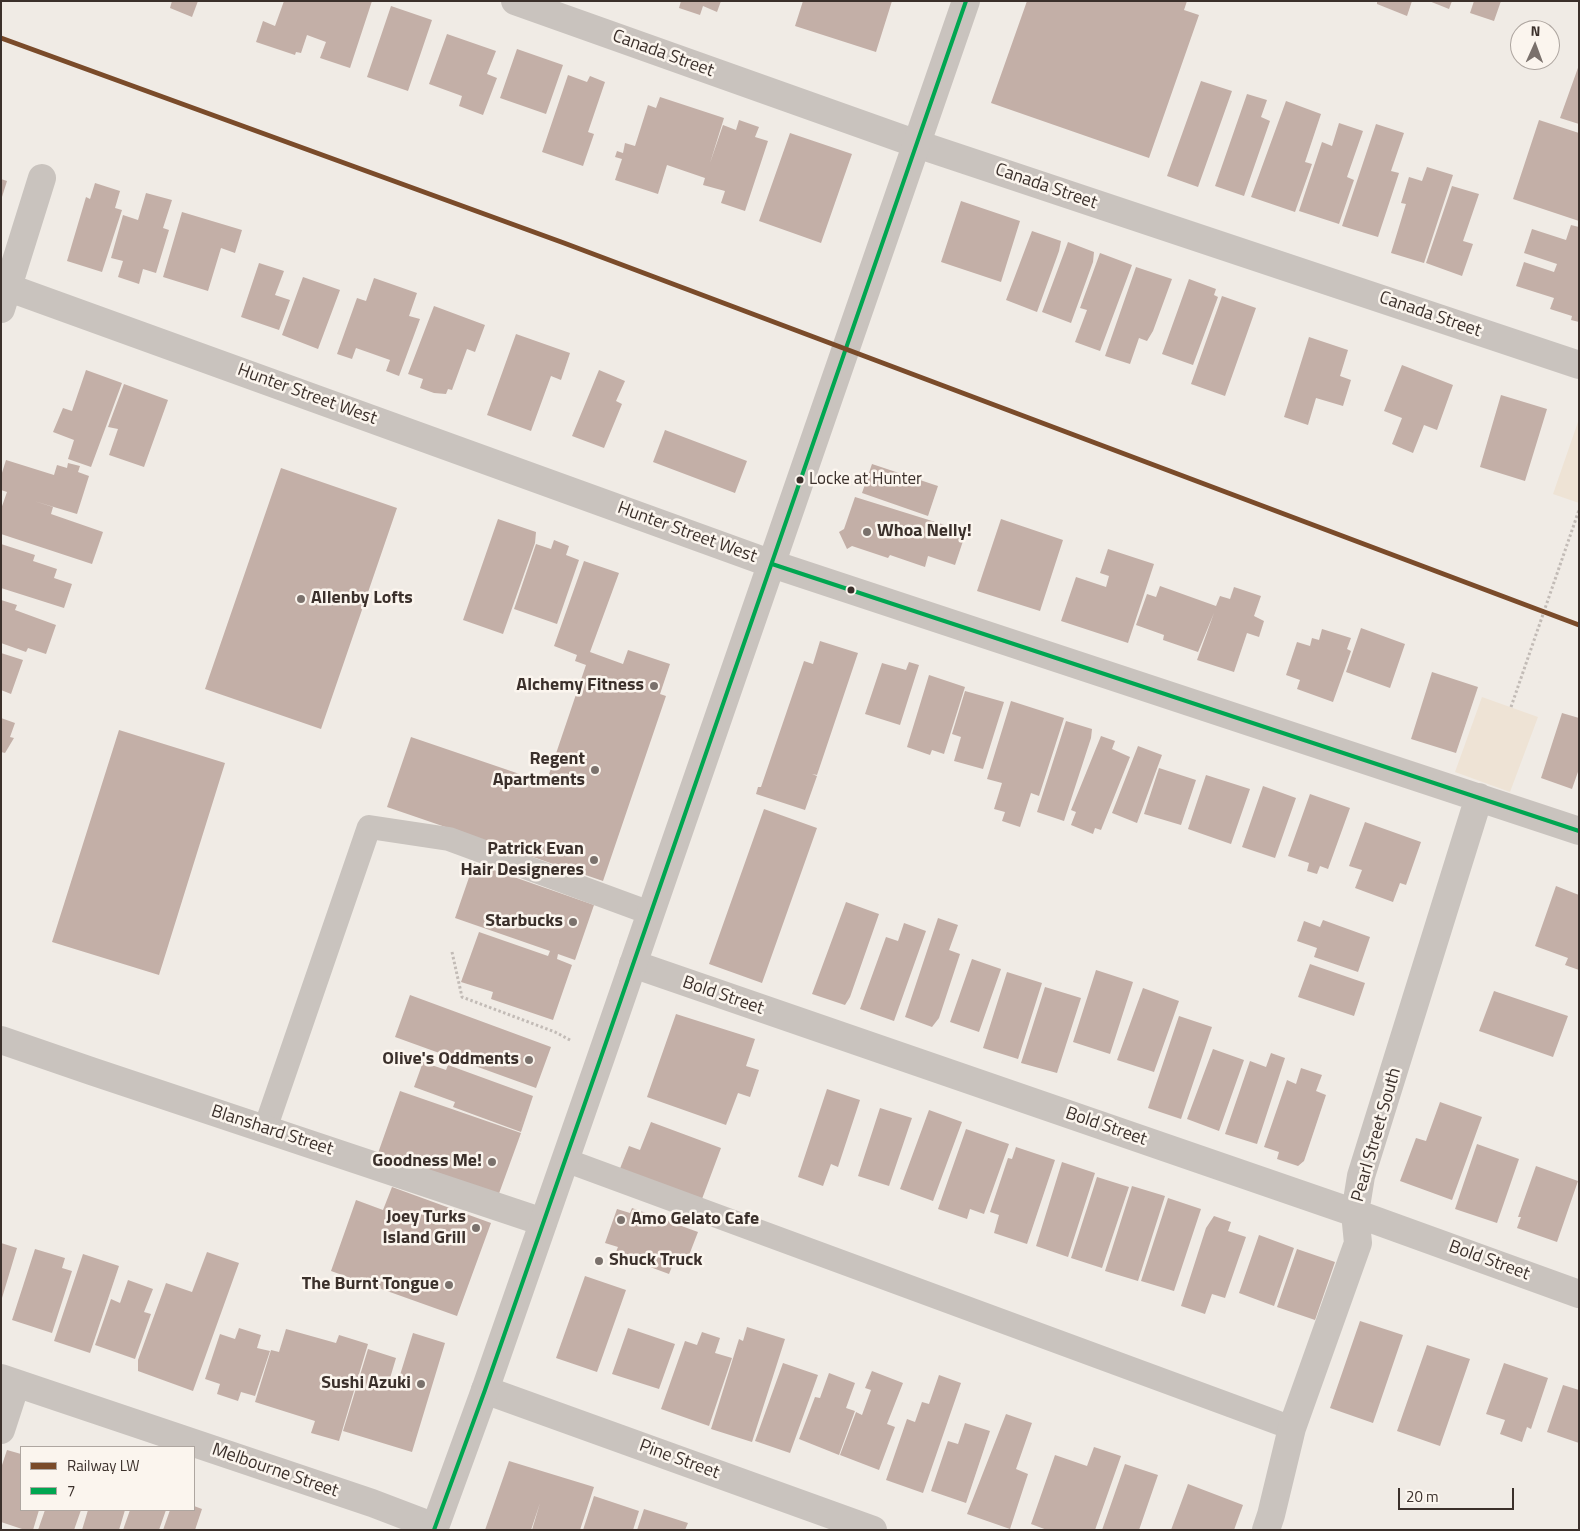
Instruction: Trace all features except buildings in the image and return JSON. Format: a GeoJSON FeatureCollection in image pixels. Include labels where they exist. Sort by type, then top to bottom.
{"type":"FeatureCollection","features":[{"type":"Feature","properties":{"kind":"street","name":"Canada Street"},"geometry":{"type":"LineString","coordinates":[[515,1],[917,144],[1579,365]]}},
{"type":"Feature","properties":{"kind":"street"},"geometry":{"type":"LineString","coordinates":[[434,1528],[485,1390],[966,1]]}},
{"type":"Feature","properties":{"kind":"street"},"geometry":{"type":"LineString","coordinates":[[4,294],[42,178]]}},
{"type":"Feature","properties":{"kind":"street","name":"Hunter Street West"},"geometry":{"type":"LineString","coordinates":[[4,294],[772,564],[1579,831]]}},
{"type":"Feature","properties":{"kind":"street","name":"Pearl Street South"},"geometry":{"type":"LineString","coordinates":[[1266,1530],[1292,1428],[1358,1243],[1355,1213],[1361,1176],[1479,797]]}},
{"type":"Feature","properties":{"kind":"street","name":"Bold Street"},"geometry":{"type":"LineString","coordinates":[[633,964],[1355,1213],[1579,1294]]}},
{"type":"Feature","properties":{"kind":"street","name":"Blanshard Street"},"geometry":{"type":"LineString","coordinates":[[1,1040],[543,1222]]}},
{"type":"Feature","properties":{"kind":"street"},"geometry":{"type":"LineString","coordinates":[[1,1430],[9,1381]]}},
{"type":"Feature","properties":{"kind":"street","name":"Melbourne Street"},"geometry":{"type":"LineString","coordinates":[[9,1381],[372,1503],[434,1528]]}},
{"type":"Feature","properties":{"kind":"street","name":"Pine Street"},"geometry":{"type":"LineString","coordinates":[[485,1390],[873,1530]]}},
{"type":"Feature","properties":{"kind":"lane"},"geometry":{"type":"LineString","coordinates":[[266,1129],[369,827],[449,839],[650,913]]}},
{"type":"Feature","properties":{"kind":"lane"},"geometry":{"type":"LineString","coordinates":[[565,1160],[1292,1428]]}},
{"type":"Feature","properties":{"kind":"path"},"geometry":{"type":"LineString","coordinates":[[1510,707],[1579,510]]}},
{"type":"Feature","properties":{"kind":"path"},"geometry":{"type":"LineString","coordinates":[[452,952],[462,996],[555,1032],[601,1057]]}},
{"type":"Feature","properties":{"kind":"shaded area"},"geometry":{"type":"Polygon","coordinates":[[[1579,419],[1579,503],[1553,494],[1579,419]]]}},
{"type":"Feature","properties":{"kind":"shaded area"},"geometry":{"type":"Polygon","coordinates":[[[1482,697],[1538,717],[1510,792],[1455,772],[1482,697]]]}},
{"type":"Feature","properties":{"kind":"rail line","name":"LW"},"geometry":{"type":"LineString","coordinates":[[1,38],[564,243],[1579,625]]}},
{"type":"Feature","properties":{"kind":"transit line","name":"7"},"geometry":{"type":"LineString","coordinates":[[434,1530],[601,1057],[966,1]]}},
{"type":"Feature","properties":{"kind":"transit line","name":"7"},"geometry":{"type":"LineString","coordinates":[[772,564],[1579,831]]}},
{"type":"Feature","properties":{"kind":"place","name":"Locke at Hunter"},"geometry":{"type":"Point","coordinates":[800,480]}},
{"type":"Feature","properties":{"kind":"place","name":"Whoa Nelly!"},"geometry":{"type":"Point","coordinates":[867,532]}},
{"type":"Feature","properties":{"kind":"place","name":"Allenby Lofts"},"geometry":{"type":"Point","coordinates":[301,599]}},
{"type":"Feature","properties":{"kind":"place","name":"Alchemy Fitness"},"geometry":{"type":"Point","coordinates":[654,686]}},
{"type":"Feature","properties":{"kind":"place","name":"Regent Apartments"},"geometry":{"type":"Point","coordinates":[595,770]}},
{"type":"Feature","properties":{"kind":"place","name":"Patrick Evan Hair Designeres"},"geometry":{"type":"Point","coordinates":[594,860]}},
{"type":"Feature","properties":{"kind":"place","name":"Starbucks"},"geometry":{"type":"Point","coordinates":[573,922]}},
{"type":"Feature","properties":{"kind":"place","name":"Olive's Oddments"},"geometry":{"type":"Point","coordinates":[529,1060]}},
{"type":"Feature","properties":{"kind":"place","name":"Goodness Me!"},"geometry":{"type":"Point","coordinates":[492,1162]}},
{"type":"Feature","properties":{"kind":"place","name":"Amo Gelato Cafe"},"geometry":{"type":"Point","coordinates":[621,1220]}},
{"type":"Feature","properties":{"kind":"place","name":"Joey Turks Island Grill"},"geometry":{"type":"Point","coordinates":[476,1228]}},
{"type":"Feature","properties":{"kind":"place","name":"Shuck Truck"},"geometry":{"type":"Point","coordinates":[599,1261]}},
{"type":"Feature","properties":{"kind":"place","name":"The Burnt Tongue"},"geometry":{"type":"Point","coordinates":[449,1285]}},
{"type":"Feature","properties":{"kind":"place","name":"Sushi Azuki"},"geometry":{"type":"Point","coordinates":[421,1384]}}]}
